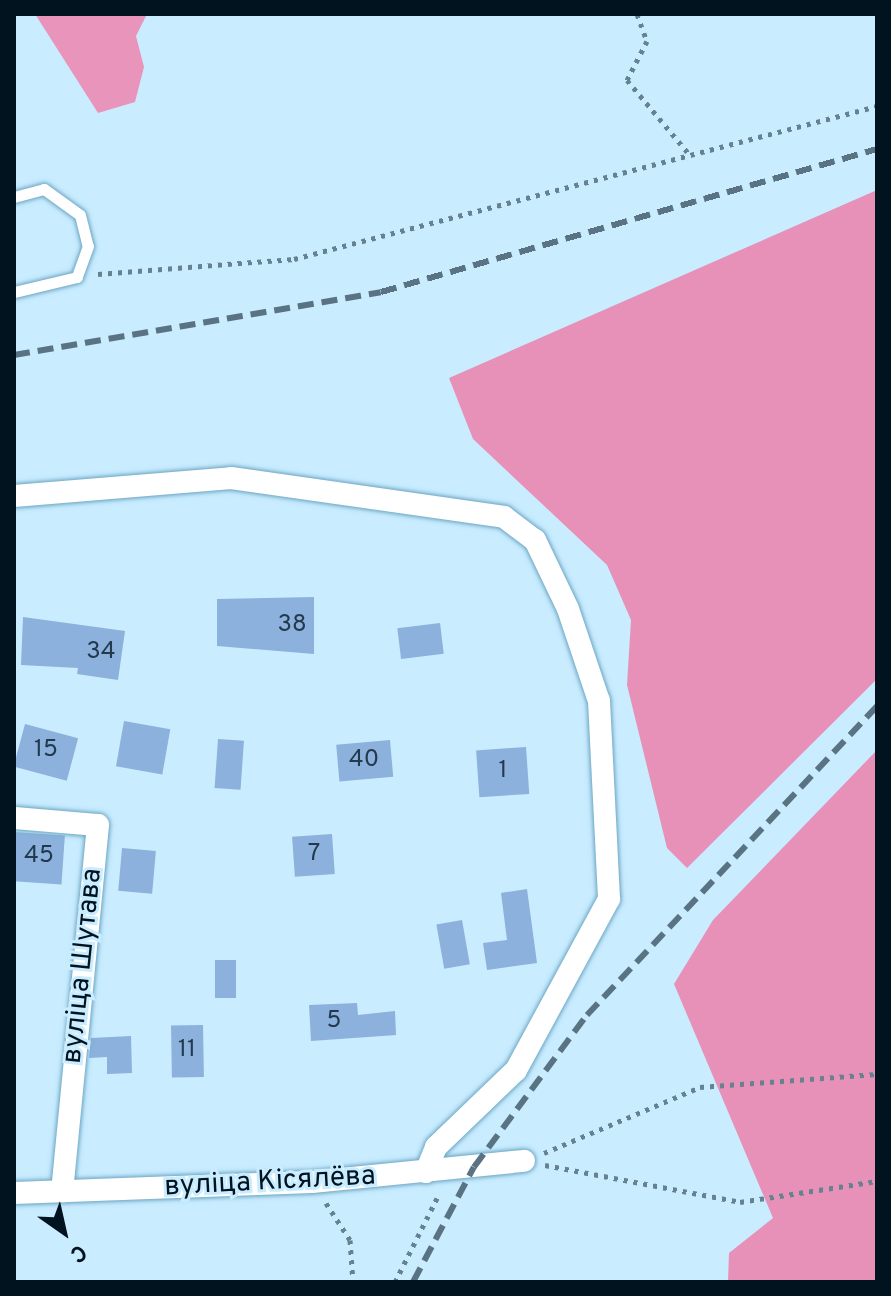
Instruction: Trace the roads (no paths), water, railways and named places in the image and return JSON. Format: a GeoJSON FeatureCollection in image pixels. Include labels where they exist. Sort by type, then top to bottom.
{"type":"FeatureCollection","features":[{"type":"Feature","properties":{"kind":"street"},"geometry":{"type":"LineString","coordinates":[[14,496],[231,478],[504,517],[535,540],[568,609],[599,701],[609,899],[516,1070],[436,1147],[426,1172]]}},
{"type":"Feature","properties":{"kind":"street","name":"вуліца Шутава"},"geometry":{"type":"LineString","coordinates":[[14,818],[98,825],[62,1191]]}},
{"type":"Feature","properties":{"kind":"street","name":"вуліца Кісялёва"},"geometry":{"type":"LineString","coordinates":[[14,1193],[312,1182],[524,1161]]}},
{"type":"Feature","properties":{"kind":"lane"},"geometry":{"type":"LineString","coordinates":[[14,197],[44,189],[80,215],[88,246],[77,277],[14,292]]}},
{"type":"Feature","properties":{"kind":"railway"},"geometry":{"type":"LineString","coordinates":[[14,355],[381,292],[877,149]]}},
{"type":"Feature","properties":{"kind":"railway"},"geometry":{"type":"LineString","coordinates":[[413,1282],[474,1167],[587,1015],[877,706]]}}]}
